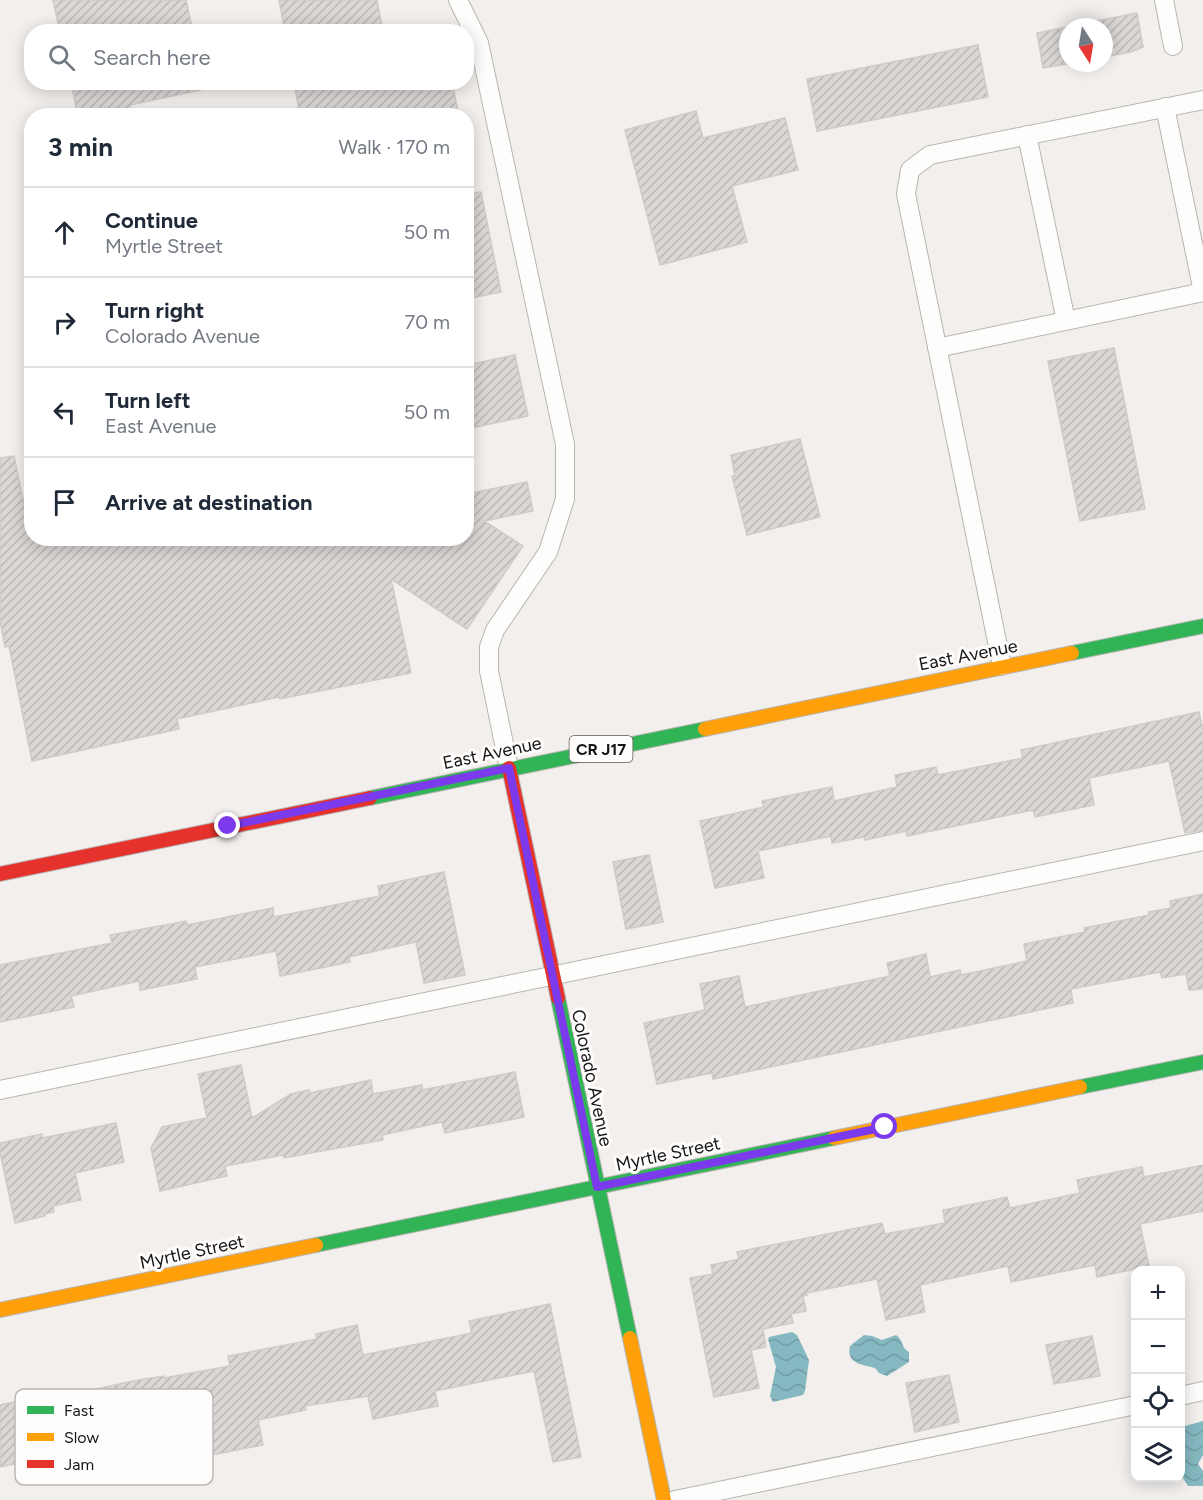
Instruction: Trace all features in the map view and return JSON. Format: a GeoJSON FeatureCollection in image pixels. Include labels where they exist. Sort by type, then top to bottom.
{"type":"FeatureCollection","features":[{"type":"Feature","properties":{"kind":"street","name":"East Avenue"},"geometry":{"type":"LineString","coordinates":[[0,873],[1203,626]]}},
{"type":"Feature","properties":{"kind":"street","name":"Colorado Avenue"},"geometry":{"type":"LineString","coordinates":[[509,768],[664,1500]]}},
{"type":"Feature","properties":{"kind":"street","name":"Myrtle Street"},"geometry":{"type":"LineString","coordinates":[[0,1310],[1203,1062]]}},
{"type":"Feature","properties":{"kind":"lane"},"geometry":{"type":"LineString","coordinates":[[458,0],[470,24]]}},
{"type":"Feature","properties":{"kind":"lane"},"geometry":{"type":"LineString","coordinates":[[1164,0],[1173,46]]}},
{"type":"Feature","properties":{"kind":"lane"},"geometry":{"type":"LineString","coordinates":[[474,32],[479,42],[565,444],[566,499],[548,552],[495,630],[489,647],[489,671],[509,768]]}},
{"type":"Feature","properties":{"kind":"lane"},"geometry":{"type":"LineString","coordinates":[[1002,666],[906,194],[910,170],[930,155],[1203,100]]}},
{"type":"Feature","properties":{"kind":"lane"},"geometry":{"type":"LineString","coordinates":[[937,348],[1203,292],[1165,107]]}},
{"type":"Feature","properties":{"kind":"lane"},"geometry":{"type":"LineString","coordinates":[[1027,135],[1066,321]]}},
{"type":"Feature","properties":{"kind":"lane"},"geometry":{"type":"LineString","coordinates":[[0,1090],[1203,841]]}},
{"type":"Feature","properties":{"kind":"lane"},"geometry":{"type":"LineString","coordinates":[[1185,1394],[1203,1391]]}},
{"type":"Feature","properties":{"kind":"lane"},"geometry":{"type":"LineString","coordinates":[[675,1500],[1131,1406]]}},
{"type":"Feature","properties":{"kind":"water"},"geometry":{"type":"Polygon","coordinates":[[[792,1332],[797,1335],[809,1360],[805,1391],[803,1395],[773,1402],[770,1396],[776,1367],[768,1339],[792,1332]]]}},
{"type":"Feature","properties":{"kind":"water"},"geometry":{"type":"Polygon","coordinates":[[[864,1335],[882,1340],[896,1335],[909,1352],[909,1362],[887,1376],[879,1373],[875,1368],[856,1362],[850,1356],[850,1346],[864,1335]]]}},
{"type":"Feature","properties":{"kind":"water"},"geometry":{"type":"Polygon","coordinates":[[[1203,1421],[1203,1455],[1198,1464],[1203,1471],[1203,1486],[1188,1486],[1185,1481],[1185,1426],[1203,1421]]]}},
{"type":"Feature","properties":{"kind":"building"},"geometry":{"type":"Polygon","coordinates":[[[53,0],[186,0],[191,24],[58,24],[53,0]]]}},
{"type":"Feature","properties":{"kind":"building"},"geometry":{"type":"Polygon","coordinates":[[[279,0],[377,0],[382,24],[284,24],[279,0]]]}},
{"type":"Feature","properties":{"kind":"building"},"geometry":{"type":"Polygon","coordinates":[[[1137,13],[1143,47],[1113,55],[1112,18],[1137,13]]]}},
{"type":"Feature","properties":{"kind":"building"},"geometry":{"type":"Polygon","coordinates":[[[1059,29],[1059,65],[1043,68],[1037,33],[1059,29]]]}},
{"type":"Feature","properties":{"kind":"building"},"geometry":{"type":"Polygon","coordinates":[[[978,45],[988,97],[817,131],[807,79],[978,45]]]}},
{"type":"Feature","properties":{"kind":"building"},"geometry":{"type":"Polygon","coordinates":[[[73,90],[200,90],[130,105],[131,108],[76,108],[73,90]]]}},
{"type":"Feature","properties":{"kind":"building"},"geometry":{"type":"Polygon","coordinates":[[[295,90],[454,90],[457,108],[299,108],[295,90]]]}},
{"type":"Feature","properties":{"kind":"building"},"geometry":{"type":"Polygon","coordinates":[[[696,111],[703,138],[785,118],[798,170],[732,186],[747,242],[660,265],[625,130],[696,111]]]}},
{"type":"Feature","properties":{"kind":"building"},"geometry":{"type":"Polygon","coordinates":[[[481,192],[501,292],[474,297],[474,193],[481,192]]]}},
{"type":"Feature","properties":{"kind":"building"},"geometry":{"type":"Polygon","coordinates":[[[1114,348],[1145,509],[1080,521],[1048,361],[1114,348]]]}},
{"type":"Feature","properties":{"kind":"building"},"geometry":{"type":"Polygon","coordinates":[[[515,355],[528,416],[474,427],[474,363],[515,355]]]}},
{"type":"Feature","properties":{"kind":"building"},"geometry":{"type":"Polygon","coordinates":[[[800,439],[820,517],[747,535],[732,476],[735,476],[731,455],[800,439]]]}},
{"type":"Feature","properties":{"kind":"building"},"geometry":{"type":"Polygon","coordinates":[[[14,456],[24,504],[24,546],[474,546],[474,492],[527,482],[533,511],[484,521],[523,546],[467,629],[391,579],[411,673],[280,699],[279,697],[177,719],[179,729],[32,761],[9,646],[5,647],[0,621],[0,458],[14,456]]]}},
{"type":"Feature","properties":{"kind":"building"},"geometry":{"type":"Polygon","coordinates":[[[1199,712],[1203,730],[1203,830],[1185,833],[1169,761],[1089,778],[1094,805],[1035,817],[1033,810],[907,836],[906,831],[865,840],[864,837],[832,843],[831,836],[758,851],[764,878],[715,888],[700,821],[764,807],[762,801],[832,787],[834,801],[897,787],[895,775],[936,767],[938,775],[1023,758],[1021,750],[1199,712]]]}},
{"type":"Feature","properties":{"kind":"building"},"geometry":{"type":"Polygon","coordinates":[[[649,855],[663,922],[626,929],[613,862],[649,855]]]}},
{"type":"Feature","properties":{"kind":"building"},"geometry":{"type":"Polygon","coordinates":[[[444,872],[465,975],[424,983],[416,942],[349,957],[350,962],[280,976],[276,951],[195,967],[197,979],[140,990],[139,981],[71,996],[74,1007],[0,1022],[0,965],[112,943],[110,935],[186,921],[187,925],[273,908],[274,917],[380,896],[378,886],[444,872]]]}},
{"type":"Feature","properties":{"kind":"building"},"geometry":{"type":"Polygon","coordinates":[[[1203,894],[1203,989],[1189,990],[1186,974],[1162,978],[1160,972],[1071,989],[1073,1003],[713,1079],[712,1073],[657,1084],[644,1023],[705,1010],[700,984],[739,976],[745,1007],[890,976],[887,963],[926,954],[930,977],[960,970],[961,975],[1027,961],[1024,944],[1085,932],[1084,928],[1149,915],[1149,912],[1171,908],[1170,901],[1203,894]]]}},
{"type":"Feature","properties":{"kind":"building"},"geometry":{"type":"Polygon","coordinates":[[[241,1065],[252,1118],[291,1094],[309,1090],[310,1093],[371,1080],[373,1094],[422,1085],[422,1090],[515,1072],[524,1117],[445,1133],[442,1122],[382,1135],[383,1140],[225,1166],[227,1176],[160,1191],[151,1148],[162,1127],[207,1118],[198,1074],[241,1065]]]}},
{"type":"Feature","properties":{"kind":"building"},"geometry":{"type":"Polygon","coordinates":[[[116,1123],[124,1162],[75,1173],[81,1200],[53,1206],[54,1212],[15,1223],[0,1143],[42,1134],[42,1138],[116,1123]]]}},
{"type":"Feature","properties":{"kind":"building"},"geometry":{"type":"Polygon","coordinates":[[[1203,1165],[1203,1211],[1140,1224],[1149,1266],[1131,1266],[1131,1270],[1097,1277],[1095,1265],[1011,1282],[1008,1266],[920,1285],[925,1312],[886,1320],[877,1279],[806,1293],[807,1295],[803,1296],[806,1311],[791,1314],[793,1323],[763,1329],[766,1347],[751,1350],[759,1388],[714,1397],[690,1278],[713,1274],[711,1265],[739,1259],[737,1252],[882,1223],[885,1234],[945,1223],[943,1210],[1007,1197],[1010,1208],[1080,1193],[1077,1180],[1142,1167],[1144,1177],[1203,1165]]]}},
{"type":"Feature","properties":{"kind":"building"},"geometry":{"type":"Polygon","coordinates":[[[550,1304],[581,1457],[553,1462],[534,1371],[435,1391],[438,1406],[373,1419],[368,1396],[305,1406],[306,1410],[258,1420],[263,1445],[213,1455],[213,1389],[96,1389],[230,1366],[228,1356],[317,1339],[316,1334],[357,1325],[363,1355],[472,1333],[469,1321],[550,1304]]]}},
{"type":"Feature","properties":{"kind":"building"},"geometry":{"type":"Polygon","coordinates":[[[1092,1336],[1100,1376],[1054,1384],[1046,1345],[1092,1336]]]}},
{"type":"Feature","properties":{"kind":"building"},"geometry":{"type":"Polygon","coordinates":[[[949,1375],[959,1422],[915,1432],[906,1383],[949,1375]]]}},
{"type":"Feature","properties":{"kind":"building"},"geometry":{"type":"Polygon","coordinates":[[[15,1402],[15,1464],[0,1467],[0,1405],[15,1402]]]}},
{"type":"Feature","properties":{"kind":"traffic: fast"},"geometry":{"type":"LineString","coordinates":[[1072,653],[1203,626]]}},
{"type":"Feature","properties":{"kind":"traffic: fast"},"geometry":{"type":"LineString","coordinates":[[370,798],[705,729]]}},
{"type":"Feature","properties":{"kind":"traffic: fast"},"geometry":{"type":"LineString","coordinates":[[558,998],[630,1338]]}},
{"type":"Feature","properties":{"kind":"traffic: fast"},"geometry":{"type":"LineString","coordinates":[[1080,1087],[1203,1062]]}},
{"type":"Feature","properties":{"kind":"traffic: fast"},"geometry":{"type":"LineString","coordinates":[[316,1245],[834,1138]]}},
{"type":"Feature","properties":{"kind":"traffic: slow"},"geometry":{"type":"LineString","coordinates":[[705,729],[1072,653]]}},
{"type":"Feature","properties":{"kind":"traffic: slow"},"geometry":{"type":"LineString","coordinates":[[834,1138],[1080,1087]]}},
{"type":"Feature","properties":{"kind":"traffic: slow"},"geometry":{"type":"LineString","coordinates":[[0,1310],[316,1245]]}},
{"type":"Feature","properties":{"kind":"traffic: slow"},"geometry":{"type":"LineString","coordinates":[[630,1338],[664,1500]]}},
{"type":"Feature","properties":{"kind":"traffic: jam"},"geometry":{"type":"LineString","coordinates":[[509,768],[558,998]]}},
{"type":"Feature","properties":{"kind":"traffic: jam"},"geometry":{"type":"LineString","coordinates":[[0,874],[370,798]]}},
{"type":"Feature","properties":{"kind":"route"},"geometry":{"type":"LineString","coordinates":[[228,826],[509,768],[597,1187],[885,1127]]}}]}
